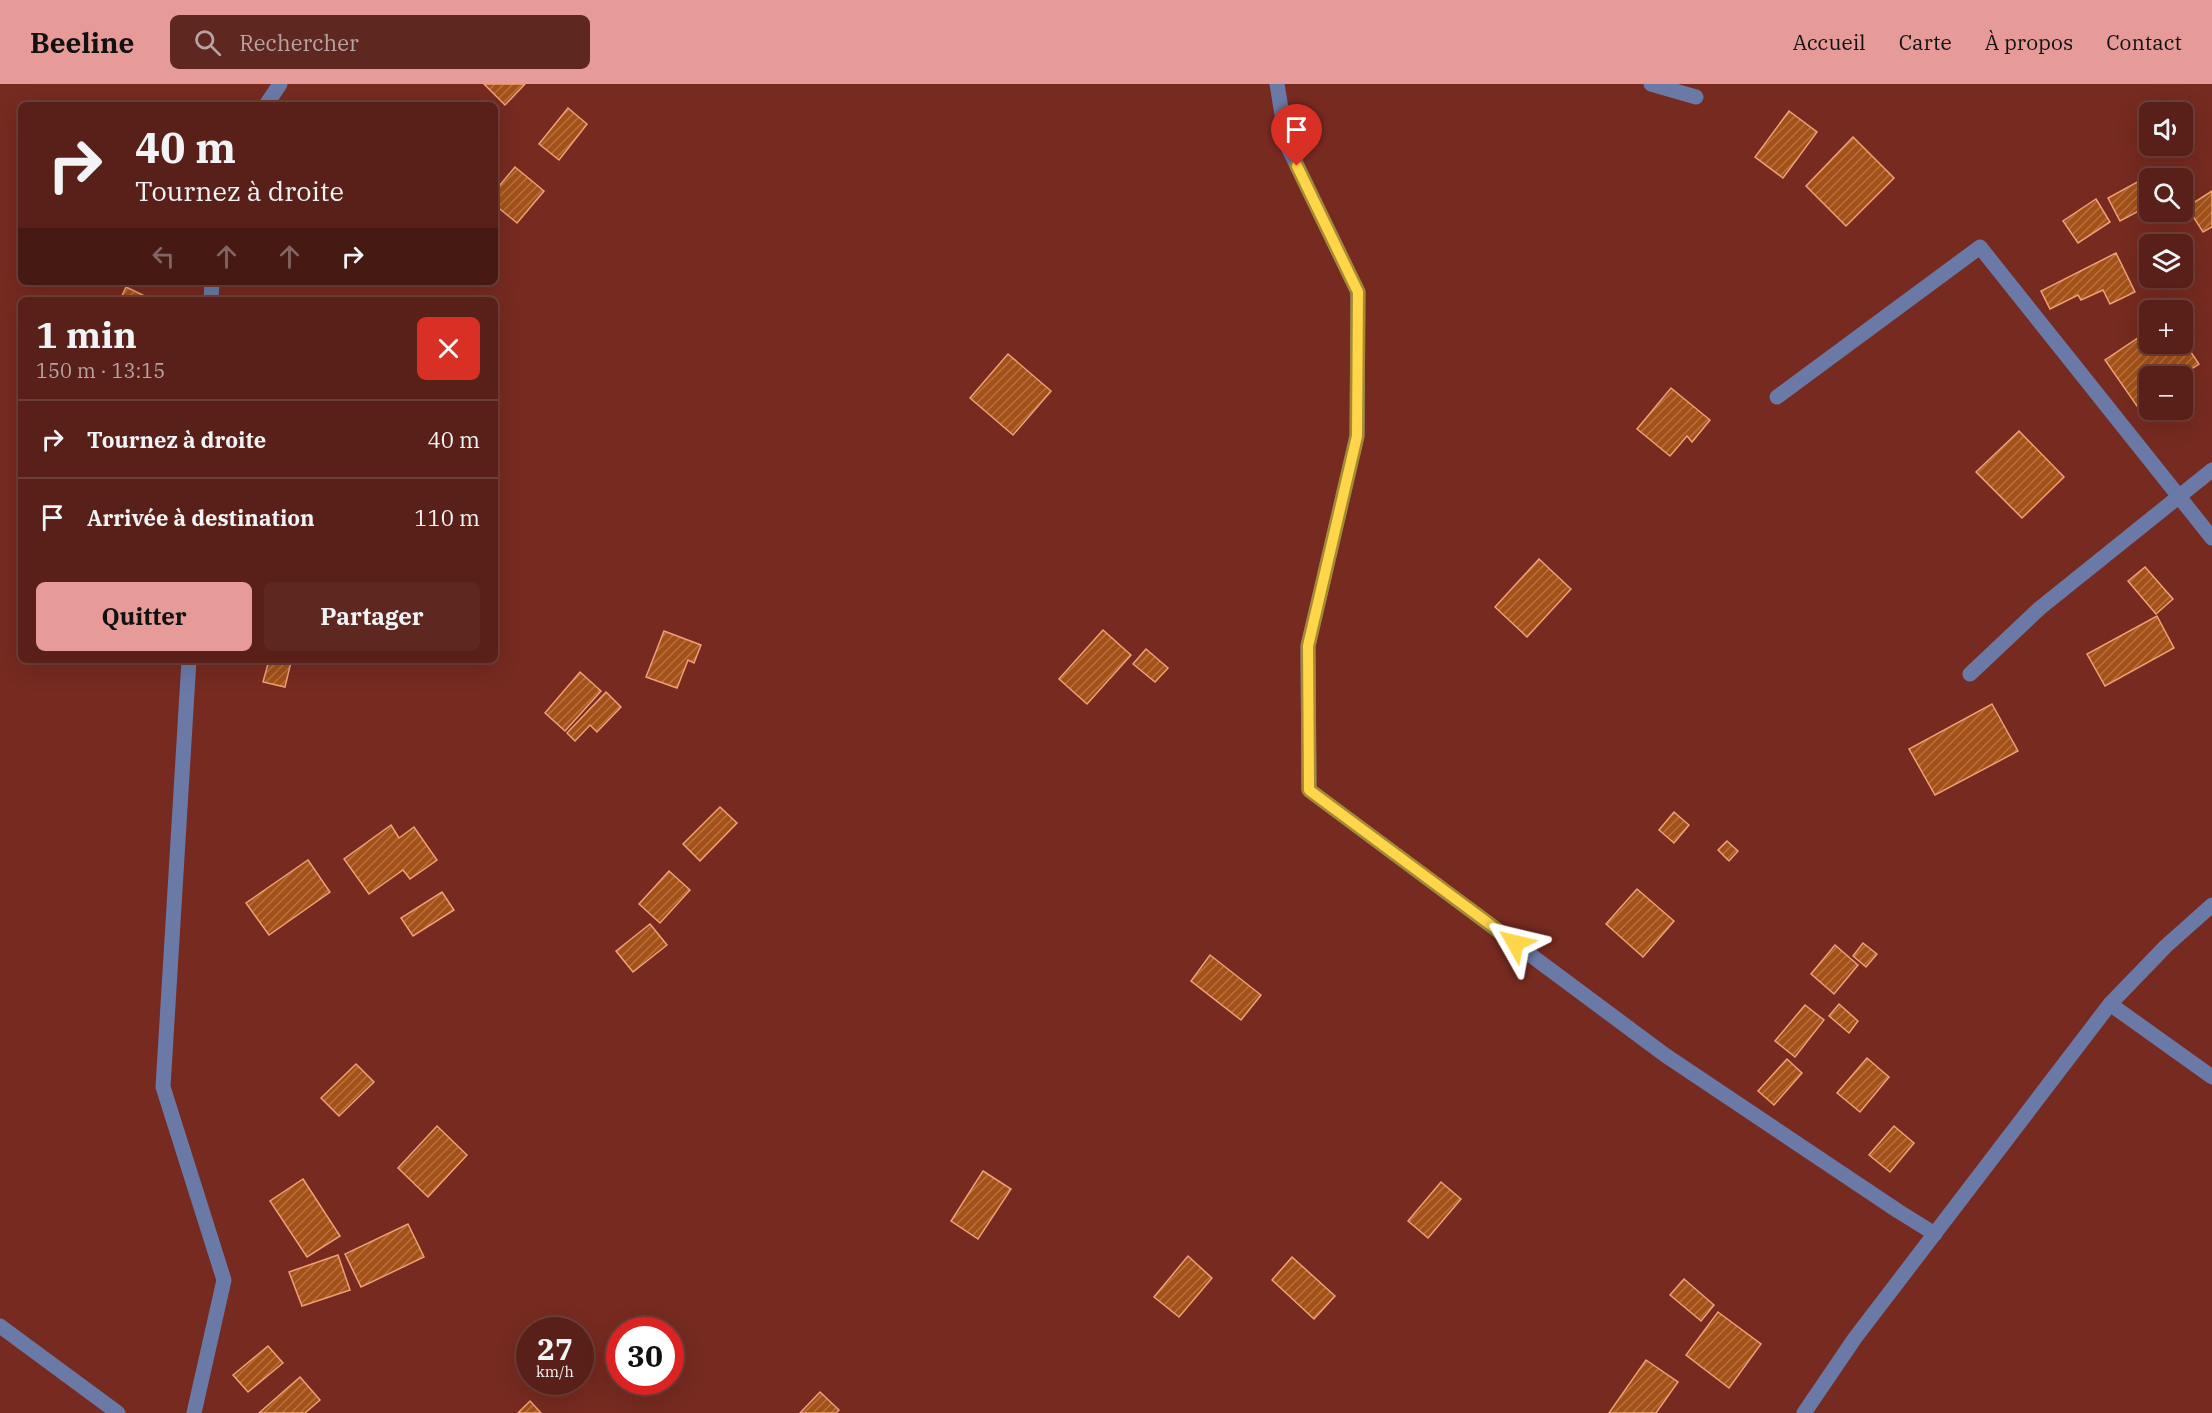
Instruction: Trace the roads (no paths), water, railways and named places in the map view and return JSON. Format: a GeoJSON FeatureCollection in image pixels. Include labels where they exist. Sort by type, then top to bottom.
{"type":"FeatureCollection","features":[{"type":"Feature","properties":{"kind":"street"},"geometry":{"type":"LineString","coordinates":[[268,102],[280,84]]}},
{"type":"Feature","properties":{"kind":"street"},"geometry":{"type":"LineString","coordinates":[[1277,84],[1287,145],[1358,292],[1357,436],[1308,646],[1309,790],[1665,1055],[1935,1234]]}},
{"type":"Feature","properties":{"kind":"street"},"geometry":{"type":"LineString","coordinates":[[1651,84],[1696,97]]}},
{"type":"Feature","properties":{"kind":"street"},"geometry":{"type":"LineString","coordinates":[[1777,397],[1980,247],[2212,538]]}},
{"type":"Feature","properties":{"kind":"street"},"geometry":{"type":"LineString","coordinates":[[1970,674],[2040,608],[2212,470]]}},
{"type":"Feature","properties":{"kind":"street"},"geometry":{"type":"LineString","coordinates":[[189,663],[163,1087],[224,1280],[194,1413]]}},
{"type":"Feature","properties":{"kind":"street"},"geometry":{"type":"LineString","coordinates":[[1804,1413],[1855,1338],[2110,1004],[2166,946],[2212,905]]}},
{"type":"Feature","properties":{"kind":"street"},"geometry":{"type":"LineString","coordinates":[[2110,1004],[2212,1077]]}},
{"type":"Feature","properties":{"kind":"street"},"geometry":{"type":"LineString","coordinates":[[0,1326],[118,1413]]}}]}
